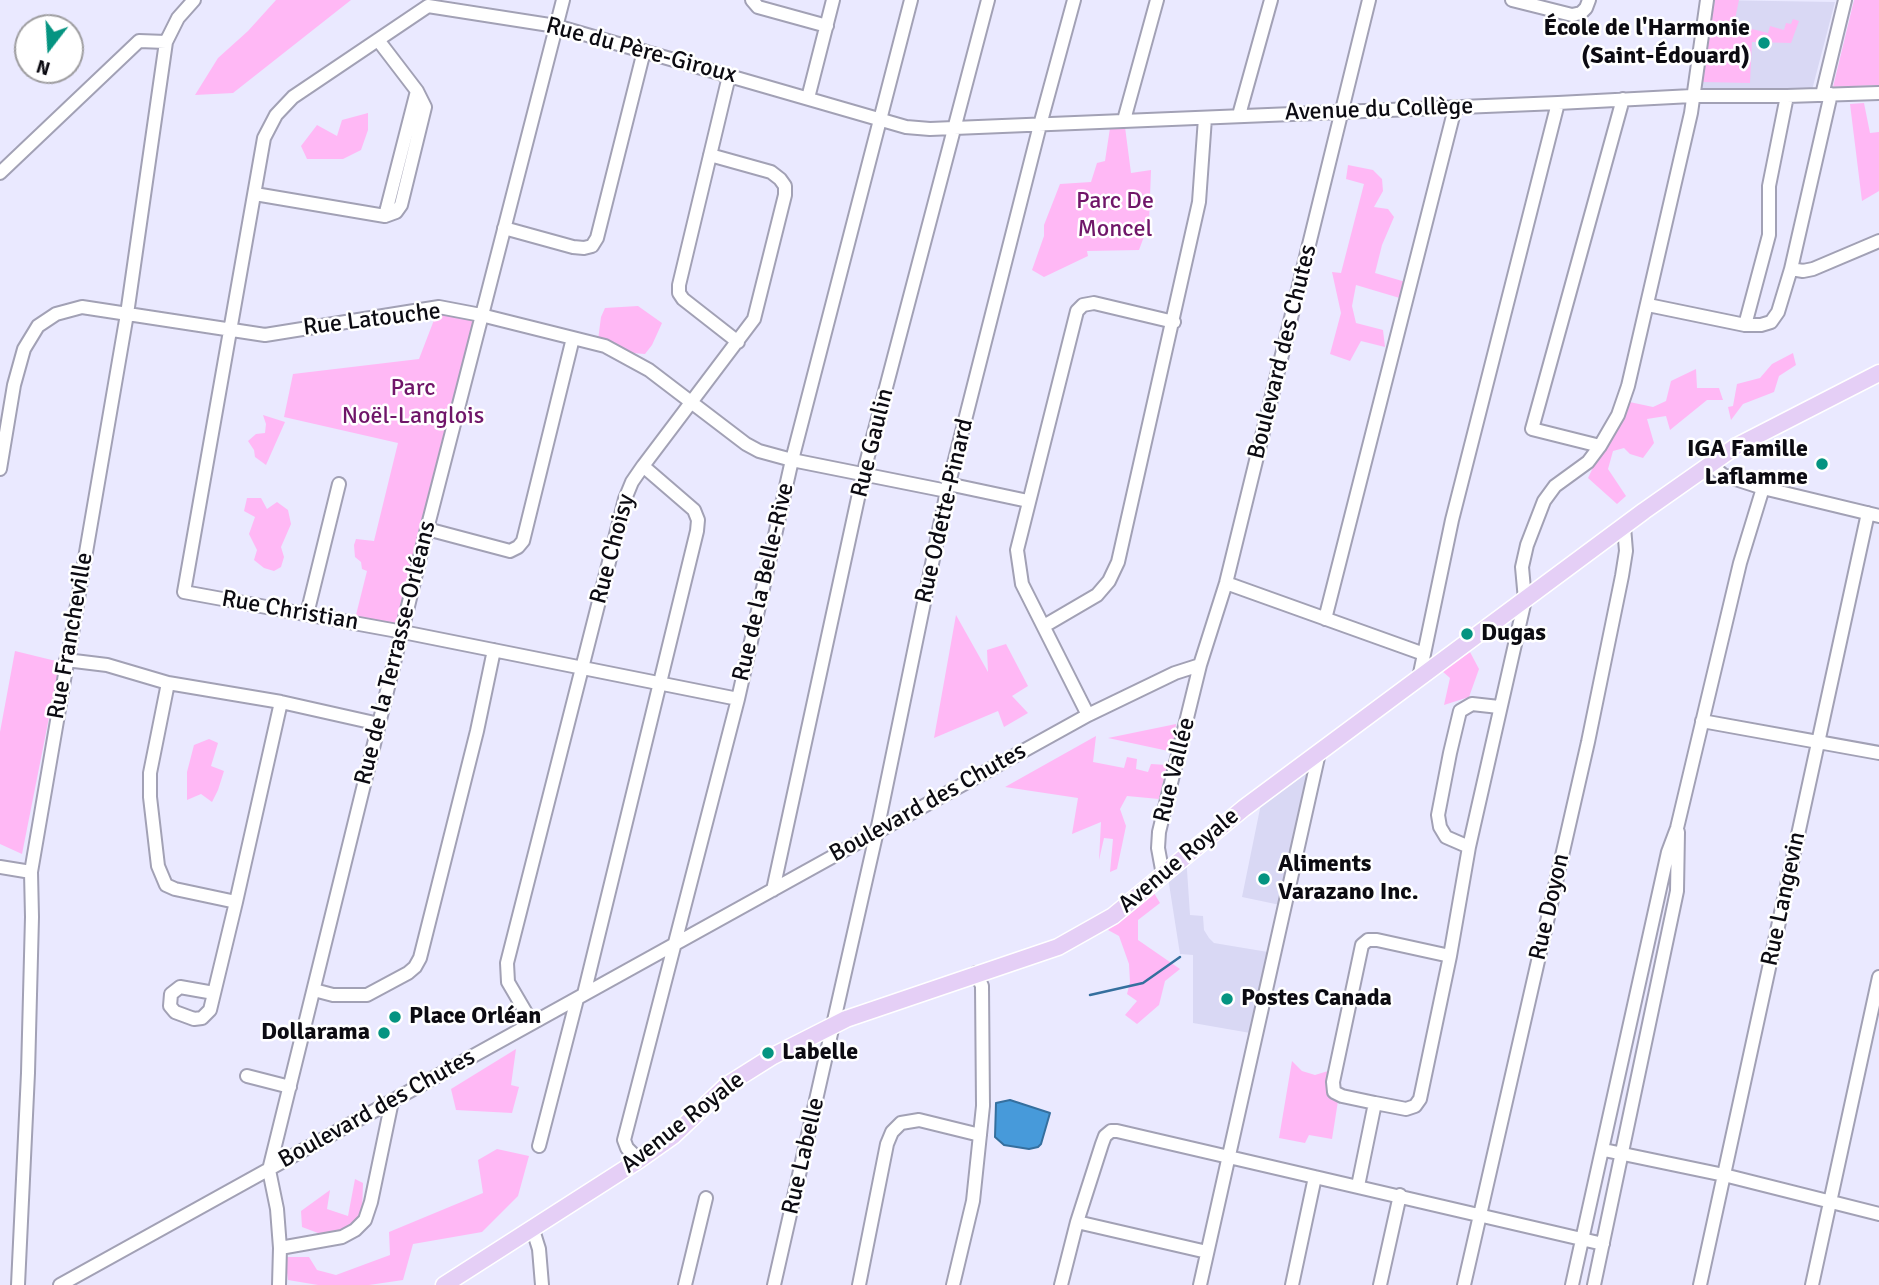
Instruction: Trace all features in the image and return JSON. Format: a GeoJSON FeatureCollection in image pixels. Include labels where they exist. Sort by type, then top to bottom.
{"type":"FeatureCollection","features":[{"type":"Feature","properties":{"kind":"main road","name":"Avenue Royale"},"geometry":{"type":"LineString","coordinates":[[444,1285],[639,1160],[673,1136],[727,1085],[773,1056],[846,1019],[1058,947],[1114,916],[1244,808],[1735,447],[1879,373]]}},
{"type":"Feature","properties":{"kind":"street","name":"Rue Francheville"},"geometry":{"type":"LineString","coordinates":[[18,1285],[28,1073],[31,872],[127,314],[166,42],[178,18],[194,0]]}},
{"type":"Feature","properties":{"kind":"street","name":"Rue de la Terrasse-Orléans"},"geometry":{"type":"LineString","coordinates":[[279,1285],[277,1209],[269,1170],[427,529],[563,0]]}},
{"type":"Feature","properties":{"kind":"street"},"geometry":{"type":"LineString","coordinates":[[751,0],[758,7],[827,26]]}},
{"type":"Feature","properties":{"kind":"street"},"geometry":{"type":"LineString","coordinates":[[808,99],[833,0]]}},
{"type":"Feature","properties":{"kind":"street","name":"Rue de la Belle-Rive"},"geometry":{"type":"LineString","coordinates":[[639,1160],[627,1148],[624,1140],[738,699],[792,460],[911,0]]}},
{"type":"Feature","properties":{"kind":"street","name":"Rue Gaulin"},"geometry":{"type":"LineString","coordinates":[[773,890],[863,475],[988,0]]}},
{"type":"Feature","properties":{"kind":"street","name":"Rue Odette-Pinard"},"geometry":{"type":"LineString","coordinates":[[834,1026],[948,488],[1074,0]]}},
{"type":"Feature","properties":{"kind":"street"},"geometry":{"type":"LineString","coordinates":[[1124,120],[1157,0]]}},
{"type":"Feature","properties":{"kind":"street"},"geometry":{"type":"LineString","coordinates":[[1239,115],[1271,0]]}},
{"type":"Feature","properties":{"kind":"street","name":"Boulevard des Chutes"},"geometry":{"type":"LineString","coordinates":[[60,1285],[1088,715],[1175,673],[1200,665],[1226,583],[1369,0]]}},
{"type":"Feature","properties":{"kind":"street"},"geometry":{"type":"LineString","coordinates":[[1512,0],[1572,15],[1581,13],[1589,0]]}},
{"type":"Feature","properties":{"kind":"street"},"geometry":{"type":"LineString","coordinates":[[1450,956],[1377,940],[1368,940],[1362,945],[1333,1083],[1334,1092],[1406,1110],[1415,1106],[1420,1099],[1450,956],[1469,847],[1525,600],[1522,567],[1527,545],[1545,501],[1555,486],[1588,462],[1600,446],[1618,415],[1628,386],[1691,113],[1707,0]]}},
{"type":"Feature","properties":{"kind":"street"},"geometry":{"type":"LineString","coordinates":[[1648,305],[1745,325],[1771,322],[1778,313],[1791,269],[1845,0]]}},
{"type":"Feature","properties":{"kind":"street","name":"Rue du Père-Giroux"},"geometry":{"type":"LineString","coordinates":[[229,330],[264,138],[276,115],[293,97],[429,3],[556,26],[880,119]]}},
{"type":"Feature","properties":{"kind":"street"},"geometry":{"type":"LineString","coordinates":[[255,194],[385,216],[396,212],[401,205],[425,107],[417,91],[378,40]]}},
{"type":"Feature","properties":{"kind":"street"},"geometry":{"type":"LineString","coordinates":[[0,173],[139,41],[166,42]]}},
{"type":"Feature","properties":{"kind":"street"},"geometry":{"type":"LineString","coordinates":[[504,228],[573,247],[592,246],[597,238],[643,51]]}},
{"type":"Feature","properties":{"kind":"street"},"geometry":{"type":"LineString","coordinates":[[729,76],[679,293],[738,342]]}},
{"type":"Feature","properties":{"kind":"street","name":"Avenue du Collège"},"geometry":{"type":"LineString","coordinates":[[880,119],[906,127],[955,128],[1692,96],[1879,93]]}},
{"type":"Feature","properties":{"kind":"street"},"geometry":{"type":"LineString","coordinates":[[1745,325],[1769,235],[1770,175],[1787,96]]}},
{"type":"Feature","properties":{"kind":"street"},"geometry":{"type":"LineString","coordinates":[[1600,446],[1532,429],[1623,99]]}},
{"type":"Feature","properties":{"kind":"street"},"geometry":{"type":"LineString","coordinates":[[1419,677],[1452,520],[1558,103]]}},
{"type":"Feature","properties":{"kind":"street"},"geometry":{"type":"LineString","coordinates":[[1325,619],[1455,107]]}},
{"type":"Feature","properties":{"kind":"street"},"geometry":{"type":"LineString","coordinates":[[1044,626],[1097,595],[1109,581],[1118,562],[1199,202],[1205,118]]}},
{"type":"Feature","properties":{"kind":"street","name":"Rue Choisy"},"geometry":{"type":"LineString","coordinates":[[532,1023],[508,982],[507,963],[625,499],[643,466],[738,342],[757,312],[785,195],[785,186],[771,172],[710,155]]}},
{"type":"Feature","properties":{"kind":"street"},"geometry":{"type":"LineString","coordinates":[[1791,269],[1803,271],[1813,268],[1879,241]]}},
{"type":"Feature","properties":{"kind":"street"},"geometry":{"type":"LineString","coordinates":[[1088,715],[1022,584],[1017,550],[1077,311],[1083,304],[1094,303],[1174,322]]}},
{"type":"Feature","properties":{"kind":"street","name":"Rue Latouche"},"geometry":{"type":"LineString","coordinates":[[0,468],[13,385],[24,349],[38,326],[56,314],[82,307],[265,335],[439,307],[605,346],[625,356],[759,451],[863,475],[1028,501]]}},
{"type":"Feature","properties":{"kind":"street","name":"Rue Christian"},"geometry":{"type":"LineString","coordinates":[[229,330],[184,592],[403,632],[738,699]]}},
{"type":"Feature","properties":{"kind":"street"},"geometry":{"type":"LineString","coordinates":[[427,529],[510,551],[523,541],[573,338]]}},
{"type":"Feature","properties":{"kind":"street"},"geometry":{"type":"LineString","coordinates":[[1711,465],[1723,475],[1763,488],[1873,514]]}},
{"type":"Feature","properties":{"kind":"street"},"geometry":{"type":"LineString","coordinates":[[539,1146],[580,997],[698,531],[694,510],[643,466]]}},
{"type":"Feature","properties":{"kind":"street"},"geometry":{"type":"LineString","coordinates":[[307,614],[339,484]]}},
{"type":"Feature","properties":{"kind":"street"},"geometry":{"type":"LineString","coordinates":[[1572,1285],[1668,852],[1677,828],[1740,564],[1763,488]]}},
{"type":"Feature","properties":{"kind":"street","name":"Rue Langevin"},"geometry":{"type":"LineString","coordinates":[[1700,1285],[1818,742],[1873,514]]}},
{"type":"Feature","properties":{"kind":"street","name":"Rue Doyon"},"geometry":{"type":"LineString","coordinates":[[1464,1285],[1593,717],[1622,576],[1626,551],[1624,527]]}},
{"type":"Feature","properties":{"kind":"street"},"geometry":{"type":"LineString","coordinates":[[1226,583],[1424,654]]}},
{"type":"Feature","properties":{"kind":"street"},"geometry":{"type":"LineString","coordinates":[[314,990],[333,995],[367,995],[408,973],[421,958],[477,731],[494,650]]}},
{"type":"Feature","properties":{"kind":"street"},"geometry":{"type":"LineString","coordinates":[[66,660],[107,665],[168,683],[281,702],[379,724]]}},
{"type":"Feature","properties":{"kind":"street","name":"Rue Vallée"},"geometry":{"type":"LineString","coordinates":[[1163,875],[1158,848],[1159,832],[1200,665]]}},
{"type":"Feature","properties":{"kind":"street"},"geometry":{"type":"LineString","coordinates":[[168,683],[150,773],[158,866],[166,885],[236,901]]}},
{"type":"Feature","properties":{"kind":"street"},"geometry":{"type":"LineString","coordinates":[[214,993],[281,702]]}},
{"type":"Feature","properties":{"kind":"street"},"geometry":{"type":"LineString","coordinates":[[1469,847],[1446,837],[1440,827],[1438,815],[1450,753],[1460,711],[1472,704],[1499,707]]}},
{"type":"Feature","properties":{"kind":"street"},"geometry":{"type":"LineString","coordinates":[[1702,721],[1879,753]]}},
{"type":"Feature","properties":{"kind":"street"},"geometry":{"type":"LineString","coordinates":[[1200,1285],[1319,753]]}},
{"type":"Feature","properties":{"kind":"street"},"geometry":{"type":"LineString","coordinates":[[1594,1285],[1677,891],[1677,828]]}},
{"type":"Feature","properties":{"kind":"street"},"geometry":{"type":"LineString","coordinates":[[0,867],[31,872]]}},
{"type":"Feature","properties":{"kind":"street"},"geometry":{"type":"LineString","coordinates":[[953,1285],[973,1201],[983,1106],[982,986],[976,973]]}},
{"type":"Feature","properties":{"kind":"street"},"geometry":{"type":"LineString","coordinates":[[1812,1285],[1879,977]]}},
{"type":"Feature","properties":{"kind":"street","name":"Rue Labelle"},"geometry":{"type":"LineString","coordinates":[[774,1285],[834,1026]]}},
{"type":"Feature","properties":{"kind":"street"},"geometry":{"type":"LineString","coordinates":[[247,1076],[290,1087]]}},
{"type":"Feature","properties":{"kind":"street"},"geometry":{"type":"LineString","coordinates":[[280,1248],[342,1237],[365,1220],[392,1101]]}},
{"type":"Feature","properties":{"kind":"street"},"geometry":{"type":"LineString","coordinates":[[1358,1186],[1375,1103]]}},
{"type":"Feature","properties":{"kind":"street"},"geometry":{"type":"LineString","coordinates":[[859,1285],[887,1144],[892,1132],[901,1123],[919,1120],[980,1135]]}},
{"type":"Feature","properties":{"kind":"street"},"geometry":{"type":"LineString","coordinates":[[1061,1285],[1077,1222],[1102,1144],[1105,1136],[1117,1130],[1603,1244]]}},
{"type":"Feature","properties":{"kind":"street"},"geometry":{"type":"LineString","coordinates":[[1604,1150],[1724,1175],[1879,1214]]}},
{"type":"Feature","properties":{"kind":"street"},"geometry":{"type":"LineString","coordinates":[[1292,1285],[1315,1177]]}},
{"type":"Feature","properties":{"kind":"street"},"geometry":{"type":"LineString","coordinates":[[1380,1285],[1400,1195]]}},
{"type":"Feature","properties":{"kind":"street"},"geometry":{"type":"LineString","coordinates":[[685,1285],[706,1198]]}},
{"type":"Feature","properties":{"kind":"street"},"geometry":{"type":"LineString","coordinates":[[1077,1222],[1207,1252]]}},
{"type":"Feature","properties":{"kind":"street"},"geometry":{"type":"LineString","coordinates":[[533,1230],[539,1249],[542,1285]]}},
{"type":"Feature","properties":{"kind":"shaded area","name":"École de l'Harmonie (Saint-Édouard)"},"geometry":{"type":"Polygon","coordinates":[[[1710,0],[1835,2],[1812,90],[1704,92],[1698,84],[1710,0]]]}},
{"type":"Feature","properties":{"kind":"shaded area"},"geometry":{"type":"Polygon","coordinates":[[[1319,753],[1285,906],[1242,897],[1263,794],[1319,753]]]}},
{"type":"Feature","properties":{"kind":"shaded area"},"geometry":{"type":"Polygon","coordinates":[[[1186,855],[1190,915],[1203,916],[1204,930],[1209,938],[1214,943],[1274,953],[1256,1034],[1193,1023],[1193,955],[1180,954],[1167,871],[1186,855]]]}},
{"type":"Feature","properties":{"kind":"green space"},"geometry":{"type":"Polygon","coordinates":[[[276,0],[351,0],[233,93],[195,95],[218,58],[248,31],[276,0]]]}},
{"type":"Feature","properties":{"kind":"green space"},"geometry":{"type":"Polygon","coordinates":[[[1715,0],[1739,0],[1734,24],[1768,33],[1770,26],[1784,30],[1786,23],[1791,24],[1793,19],[1799,21],[1791,43],[1752,42],[1750,83],[1703,82],[1701,77],[1715,0]]]}},
{"type":"Feature","properties":{"kind":"green space"},"geometry":{"type":"Polygon","coordinates":[[[1854,0],[1879,0],[1879,85],[1833,87],[1854,0]]]}},
{"type":"Feature","properties":{"kind":"green space"},"geometry":{"type":"Polygon","coordinates":[[[1864,103],[1870,133],[1879,132],[1879,191],[1862,201],[1850,104],[1864,103]]]}},
{"type":"Feature","properties":{"kind":"green space"},"geometry":{"type":"Polygon","coordinates":[[[368,113],[368,130],[361,150],[343,159],[307,159],[301,146],[317,125],[337,136],[342,120],[368,113]]]}},
{"type":"Feature","properties":{"kind":"green space","name":"Parc De Moncel"},"geometry":{"type":"Polygon","coordinates":[[[1125,127],[1131,173],[1151,170],[1149,223],[1139,250],[1087,251],[1088,256],[1044,277],[1032,270],[1044,236],[1044,225],[1060,184],[1091,182],[1097,163],[1105,161],[1110,128],[1125,127]]]}},
{"type":"Feature","properties":{"kind":"green space"},"geometry":{"type":"Polygon","coordinates":[[[1348,165],[1373,170],[1382,179],[1383,191],[1374,207],[1388,209],[1394,217],[1382,245],[1375,273],[1409,283],[1403,299],[1356,285],[1352,306],[1356,323],[1383,330],[1385,347],[1361,341],[1350,361],[1330,354],[1341,313],[1332,272],[1341,273],[1364,184],[1346,179],[1348,165]]]}},
{"type":"Feature","properties":{"kind":"green space"},"geometry":{"type":"Polygon","coordinates":[[[638,306],[662,323],[645,354],[632,353],[598,340],[605,308],[638,306]]]}},
{"type":"Feature","properties":{"kind":"green space","name":"Parc Noël-Langlois"},"geometry":{"type":"Polygon","coordinates":[[[439,307],[481,315],[403,632],[354,623],[367,571],[362,569],[361,562],[355,557],[354,545],[356,539],[374,541],[398,443],[284,417],[293,374],[419,359],[439,307]]]}},
{"type":"Feature","properties":{"kind":"green space"},"geometry":{"type":"Polygon","coordinates":[[[1793,353],[1796,365],[1779,376],[1774,392],[1743,404],[1731,420],[1728,407],[1733,406],[1737,384],[1760,378],[1772,364],[1793,353]]]}},
{"type":"Feature","properties":{"kind":"green space"},"geometry":{"type":"Polygon","coordinates":[[[1696,369],[1697,388],[1719,388],[1723,400],[1707,400],[1670,430],[1666,416],[1647,419],[1654,443],[1643,458],[1630,454],[1624,448],[1613,451],[1608,469],[1626,496],[1617,504],[1588,478],[1625,401],[1653,407],[1666,401],[1671,381],[1696,369]]]}},
{"type":"Feature","properties":{"kind":"green space"},"geometry":{"type":"Polygon","coordinates":[[[263,415],[285,422],[266,465],[255,457],[248,441],[256,434],[265,433],[263,415]]]}},
{"type":"Feature","properties":{"kind":"green space"},"geometry":{"type":"Polygon","coordinates":[[[247,498],[261,498],[267,509],[277,502],[288,510],[291,524],[281,547],[284,557],[281,567],[274,571],[264,568],[254,560],[257,550],[249,534],[255,517],[244,511],[247,498]]]}},
{"type":"Feature","properties":{"kind":"green space"},"geometry":{"type":"Polygon","coordinates":[[[956,615],[988,672],[987,650],[1006,644],[1028,686],[1012,696],[1028,713],[1004,727],[998,711],[934,738],[956,615]]]}},
{"type":"Feature","properties":{"kind":"green space"},"geometry":{"type":"Polygon","coordinates":[[[15,651],[60,662],[22,854],[0,844],[0,732],[15,651]]]}},
{"type":"Feature","properties":{"kind":"green space"},"geometry":{"type":"Polygon","coordinates":[[[1470,652],[1479,669],[1469,697],[1444,705],[1450,678],[1442,671],[1470,652]]]}},
{"type":"Feature","properties":{"kind":"green space"},"geometry":{"type":"Polygon","coordinates":[[[1176,724],[1173,752],[1108,738],[1176,724]]]}},
{"type":"Feature","properties":{"kind":"green space"},"geometry":{"type":"Polygon","coordinates":[[[1096,736],[1093,762],[1124,768],[1127,757],[1137,759],[1136,769],[1148,772],[1151,764],[1167,765],[1159,799],[1127,796],[1120,809],[1126,826],[1117,869],[1110,872],[1113,839],[1104,838],[1099,860],[1101,822],[1072,834],[1078,798],[1005,787],[1096,736]]]}},
{"type":"Feature","properties":{"kind":"green space"},"geometry":{"type":"Polygon","coordinates":[[[209,739],[218,743],[211,766],[224,771],[218,790],[212,802],[201,794],[187,800],[187,772],[194,745],[209,739]]]}},
{"type":"Feature","properties":{"kind":"green space"},"geometry":{"type":"Polygon","coordinates":[[[1154,893],[1160,903],[1138,920],[1138,940],[1180,969],[1165,981],[1159,1005],[1137,1024],[1125,1015],[1137,1001],[1127,994],[1130,982],[1129,964],[1119,936],[1108,930],[1154,893]]]}},
{"type":"Feature","properties":{"kind":"green space"},"geometry":{"type":"Polygon","coordinates":[[[516,1049],[511,1085],[519,1087],[512,1113],[456,1110],[451,1089],[516,1049]]]}},
{"type":"Feature","properties":{"kind":"green space"},"geometry":{"type":"Polygon","coordinates":[[[1292,1061],[1302,1071],[1315,1075],[1328,1071],[1338,1101],[1332,1139],[1309,1135],[1305,1143],[1279,1138],[1292,1061]]]}},
{"type":"Feature","properties":{"kind":"green space"},"geometry":{"type":"Polygon","coordinates":[[[497,1149],[529,1156],[518,1196],[482,1232],[413,1244],[403,1280],[369,1285],[318,1285],[288,1280],[285,1257],[309,1257],[317,1270],[336,1275],[390,1255],[389,1232],[483,1193],[478,1160],[497,1149]]]}},
{"type":"Feature","properties":{"kind":"green space"},"geometry":{"type":"Polygon","coordinates":[[[355,1179],[363,1183],[362,1214],[341,1232],[318,1233],[302,1227],[301,1211],[330,1190],[327,1209],[348,1216],[355,1179]]]}},
{"type":"Feature","properties":{"kind":"water"},"geometry":{"type":"Polygon","coordinates":[[[1010,1100],[1050,1113],[1038,1147],[1029,1149],[1004,1145],[995,1137],[996,1103],[1010,1100]]]}},
{"type":"Feature","properties":{"kind":"waterway"},"geometry":{"type":"LineString","coordinates":[[1090,995],[1143,983],[1180,957]]}},
{"type":"Feature","properties":{"kind":"place","name":"École de l'Harmonie (Saint-Édouard)"},"geometry":{"type":"Point","coordinates":[1764,43]}},
{"type":"Feature","properties":{"kind":"place","name":"IGA Famille Laflamme"},"geometry":{"type":"Point","coordinates":[1822,464]}},
{"type":"Feature","properties":{"kind":"place","name":"Dugas"},"geometry":{"type":"Point","coordinates":[1467,634]}},
{"type":"Feature","properties":{"kind":"place","name":"Aliments Varazano Inc."},"geometry":{"type":"Point","coordinates":[1264,879]}},
{"type":"Feature","properties":{"kind":"place","name":"Postes Canada"},"geometry":{"type":"Point","coordinates":[1227,999]}},
{"type":"Feature","properties":{"kind":"place","name":"Place Orléan"},"geometry":{"type":"Point","coordinates":[395,1017]}},
{"type":"Feature","properties":{"kind":"place","name":"Dollarama"},"geometry":{"type":"Point","coordinates":[384,1033]}},
{"type":"Feature","properties":{"kind":"place","name":"Labelle"},"geometry":{"type":"Point","coordinates":[768,1053]}}]}
